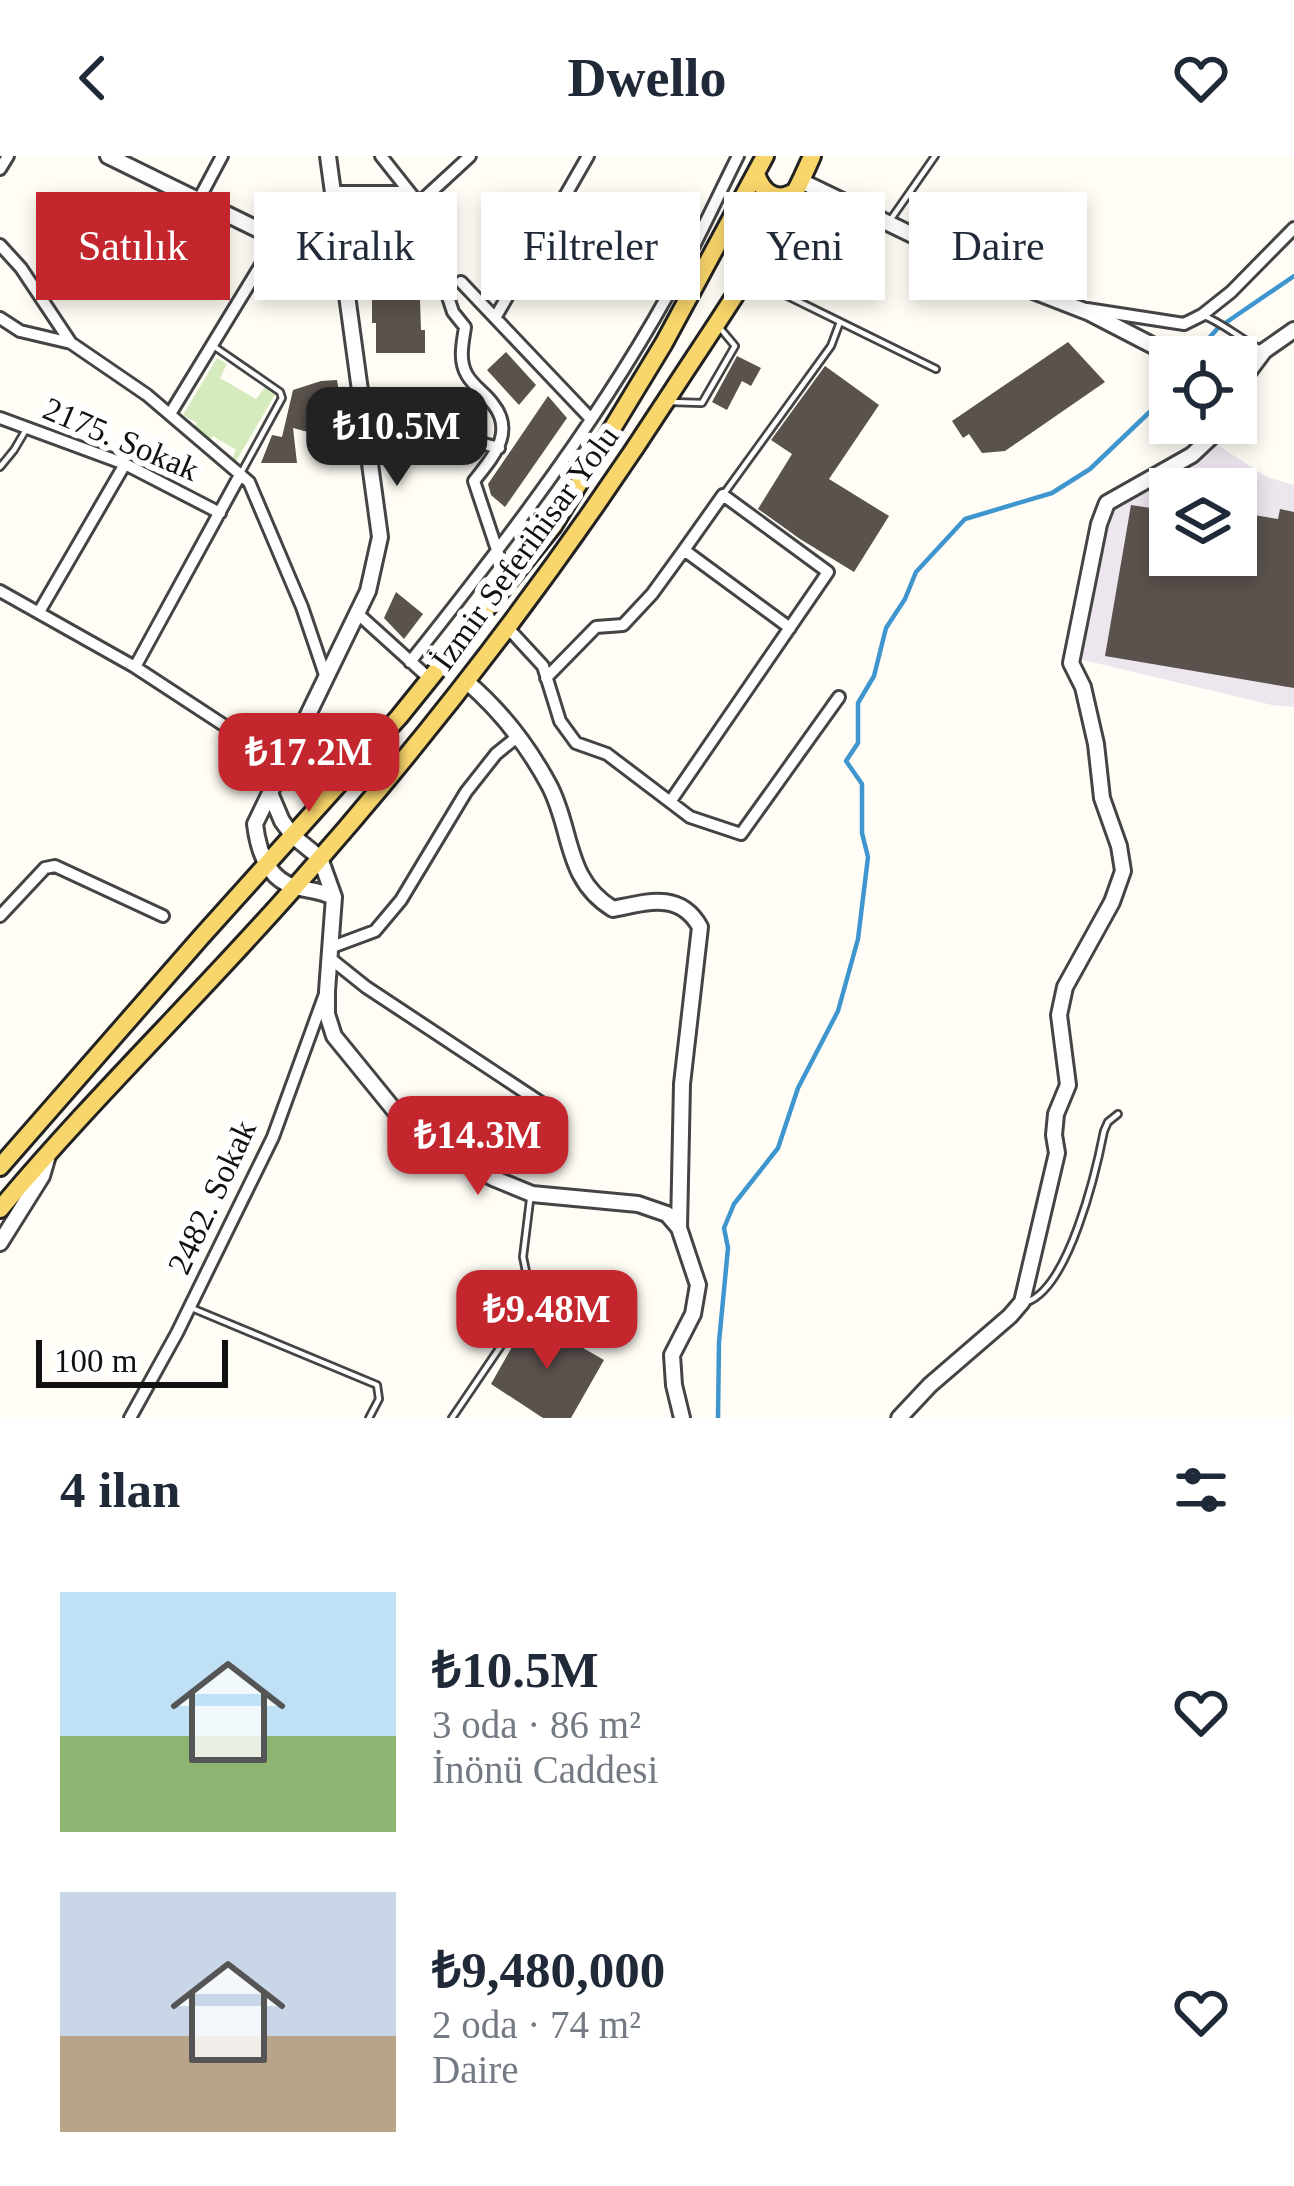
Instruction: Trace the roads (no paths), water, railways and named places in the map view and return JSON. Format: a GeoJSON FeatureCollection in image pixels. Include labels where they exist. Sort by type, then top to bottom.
{"type":"FeatureCollection","features":[{"type":"Feature","properties":{"kind":"main road","name":"İzmir Seferihisar Yolu"},"geometry":{"type":"LineString","coordinates":[[0,1167],[430,679],[553,526],[664,343],[765,156]]}},
{"type":"Feature","properties":{"kind":"main road"},"geometry":{"type":"LineString","coordinates":[[756,175],[769,194],[783,197],[803,175],[792,156]]}},
{"type":"Feature","properties":{"kind":"main road","name":"İzmir Seferihisar Yolu"},"geometry":{"type":"LineString","coordinates":[[0,1209],[49,1150],[296,887],[466,681],[585,523],[730,300]]}},
{"type":"Feature","properties":{"kind":"street"},"geometry":{"type":"LineString","coordinates":[[0,169],[8,156]]}},
{"type":"Feature","properties":{"kind":"street"},"geometry":{"type":"LineString","coordinates":[[108,156],[180,192]]}},
{"type":"Feature","properties":{"kind":"street"},"geometry":{"type":"LineString","coordinates":[[203,192],[222,156]]}},
{"type":"Feature","properties":{"kind":"street"},"geometry":{"type":"LineString","coordinates":[[328,156],[333,192]]}},
{"type":"Feature","properties":{"kind":"street"},"geometry":{"type":"LineString","coordinates":[[381,156],[410,192]]}},
{"type":"Feature","properties":{"kind":"street"},"geometry":{"type":"LineString","coordinates":[[431,192],[470,156]]}},
{"type":"Feature","properties":{"kind":"street"},"geometry":{"type":"LineString","coordinates":[[567,192],[589,156]]}},
{"type":"Feature","properties":{"kind":"street"},"geometry":{"type":"LineString","coordinates":[[700,233],[738,156]]}},
{"type":"Feature","properties":{"kind":"street"},"geometry":{"type":"LineString","coordinates":[[748,156],[756,175]]}},
{"type":"Feature","properties":{"kind":"street"},"geometry":{"type":"LineString","coordinates":[[803,175],[888,224],[1149,344]]}},
{"type":"Feature","properties":{"kind":"street"},"geometry":{"type":"LineString","coordinates":[[1072,306],[1184,324],[1231,292],[1294,228]]}},
{"type":"Feature","properties":{"kind":"street"},"geometry":{"type":"LineString","coordinates":[[0,245],[71,343]]}},
{"type":"Feature","properties":{"kind":"street"},"geometry":{"type":"LineString","coordinates":[[170,414],[254,276]]}},
{"type":"Feature","properties":{"kind":"street"},"geometry":{"type":"LineString","coordinates":[[461,281],[591,419]]}},
{"type":"Feature","properties":{"kind":"street"},"geometry":{"type":"LineString","coordinates":[[334,897],[278,879],[258,844],[255,824],[368,591],[380,537],[349,300]]}},
{"type":"Feature","properties":{"kind":"street"},"geometry":{"type":"LineString","coordinates":[[449,300],[465,326],[461,360],[467,376],[498,409],[504,432],[499,448],[474,482],[498,553]]}},
{"type":"Feature","properties":{"kind":"street"},"geometry":{"type":"LineString","coordinates":[[495,318],[505,300]]}},
{"type":"Feature","properties":{"kind":"street"},"geometry":{"type":"LineString","coordinates":[[410,662],[498,553],[591,419],[664,300]]}},
{"type":"Feature","properties":{"kind":"street"},"geometry":{"type":"LineString","coordinates":[[0,318],[20,332],[71,343],[147,394],[249,482],[302,607],[326,678]]}},
{"type":"Feature","properties":{"kind":"street"},"geometry":{"type":"LineString","coordinates":[[1257,358],[1294,330]]}},
{"type":"Feature","properties":{"kind":"street","name":"2175. Sokak"},"geometry":{"type":"LineString","coordinates":[[0,418],[125,464],[220,513]]}},
{"type":"Feature","properties":{"kind":"street"},"geometry":{"type":"LineString","coordinates":[[365,436],[450,435],[499,448]]}},
{"type":"Feature","properties":{"kind":"street"},"geometry":{"type":"LineString","coordinates":[[899,1418],[1022,1302],[1058,1153],[1057,1114],[1068,1085],[1059,1015],[1065,987],[1112,902],[1123,871],[1102,798],[1083,687],[1071,663],[1099,524],[1107,503],[1204,444]]}},
{"type":"Feature","properties":{"kind":"street"},"geometry":{"type":"LineString","coordinates":[[39,613],[125,464]]}},
{"type":"Feature","properties":{"kind":"street"},"geometry":{"type":"LineString","coordinates":[[135,667],[240,475]]}},
{"type":"Feature","properties":{"kind":"street"},"geometry":{"type":"LineString","coordinates":[[546,678],[596,627],[623,625],[652,594],[723,495],[829,572],[670,802]]}},
{"type":"Feature","properties":{"kind":"street"},"geometry":{"type":"LineString","coordinates":[[684,550],[790,628]]}},
{"type":"Feature","properties":{"kind":"street"},"geometry":{"type":"LineString","coordinates":[[0,591],[135,667],[284,764]]}},
{"type":"Feature","properties":{"kind":"street"},"geometry":{"type":"LineString","coordinates":[[357,613],[430,679]]}},
{"type":"Feature","properties":{"kind":"street"},"geometry":{"type":"LineString","coordinates":[[507,627],[543,666],[560,721],[577,743],[607,754],[690,817],[741,834],[839,697]]}},
{"type":"Feature","properties":{"kind":"street"},"geometry":{"type":"LineString","coordinates":[[466,681],[499,710],[550,788],[576,868],[595,898],[613,909],[661,900],[692,913],[700,927],[682,1084],[680,1228],[698,1285],[693,1314],[672,1355],[682,1418]]}},
{"type":"Feature","properties":{"kind":"street"},"geometry":{"type":"LineString","coordinates":[[331,953],[375,931],[400,900],[466,792],[496,754],[517,737]]}},
{"type":"Feature","properties":{"kind":"street"},"geometry":{"type":"LineString","coordinates":[[270,793],[293,836],[320,858],[334,897],[327,991],[334,1036],[404,1122],[464,1162],[532,1194],[638,1204],[667,1214],[680,1228]]}},
{"type":"Feature","properties":{"kind":"street"},"geometry":{"type":"LineString","coordinates":[[0,916],[45,868],[55,866],[163,916]]}},
{"type":"Feature","properties":{"kind":"street"},"geometry":{"type":"LineString","coordinates":[[331,953],[366,987],[552,1110]]}},
{"type":"Feature","properties":{"kind":"street","name":"2482. Sokak"},"geometry":{"type":"LineString","coordinates":[[135,1417],[273,1137],[327,991]]}},
{"type":"Feature","properties":{"kind":"street"},"geometry":{"type":"LineString","coordinates":[[0,1243],[42,1176],[49,1150]]}},
{"type":"Feature","properties":{"kind":"lane"},"geometry":{"type":"LineString","coordinates":[[888,224],[935,156]]}},
{"type":"Feature","properties":{"kind":"lane"},"geometry":{"type":"LineString","coordinates":[[796,300],[936,369]]}},
{"type":"Feature","properties":{"kind":"lane"},"geometry":{"type":"LineString","coordinates":[[1202,315],[1264,351]]}},
{"type":"Feature","properties":{"kind":"lane"},"geometry":{"type":"LineString","coordinates":[[723,495],[831,346],[840,322]]}},
{"type":"Feature","properties":{"kind":"lane"},"geometry":{"type":"LineString","coordinates":[[665,402],[702,403],[735,346],[716,323]]}},
{"type":"Feature","properties":{"kind":"lane"},"geometry":{"type":"LineString","coordinates":[[212,345],[282,398],[240,475]]}},
{"type":"Feature","properties":{"kind":"lane"},"geometry":{"type":"LineString","coordinates":[[0,467],[27,428]]}},
{"type":"Feature","properties":{"kind":"lane"},"geometry":{"type":"LineString","coordinates":[[1022,1302],[1035,1300],[1066,1253],[1089,1197],[1105,1126],[1118,1114]]}},
{"type":"Feature","properties":{"kind":"lane"},"geometry":{"type":"LineString","coordinates":[[452,1418],[528,1306],[523,1257],[532,1194]]}},
{"type":"Feature","properties":{"kind":"lane"},"geometry":{"type":"LineString","coordinates":[[190,1307],[377,1385],[379,1399],[369,1418]]}},
{"type":"Feature","properties":{"kind":"waterway"},"geometry":{"type":"LineString","coordinates":[[1211,336],[1294,276]]}},
{"type":"Feature","properties":{"kind":"waterway"},"geometry":{"type":"LineString","coordinates":[[718,1418],[728,1248],[724,1228],[734,1204],[778,1148],[798,1088],[838,1011],[858,939],[868,857],[862,833],[862,784],[846,761],[858,743],[858,703],[874,676],[886,628],[916,572],[965,519],[1052,493],[1090,469],[1149,413]]}}]}
